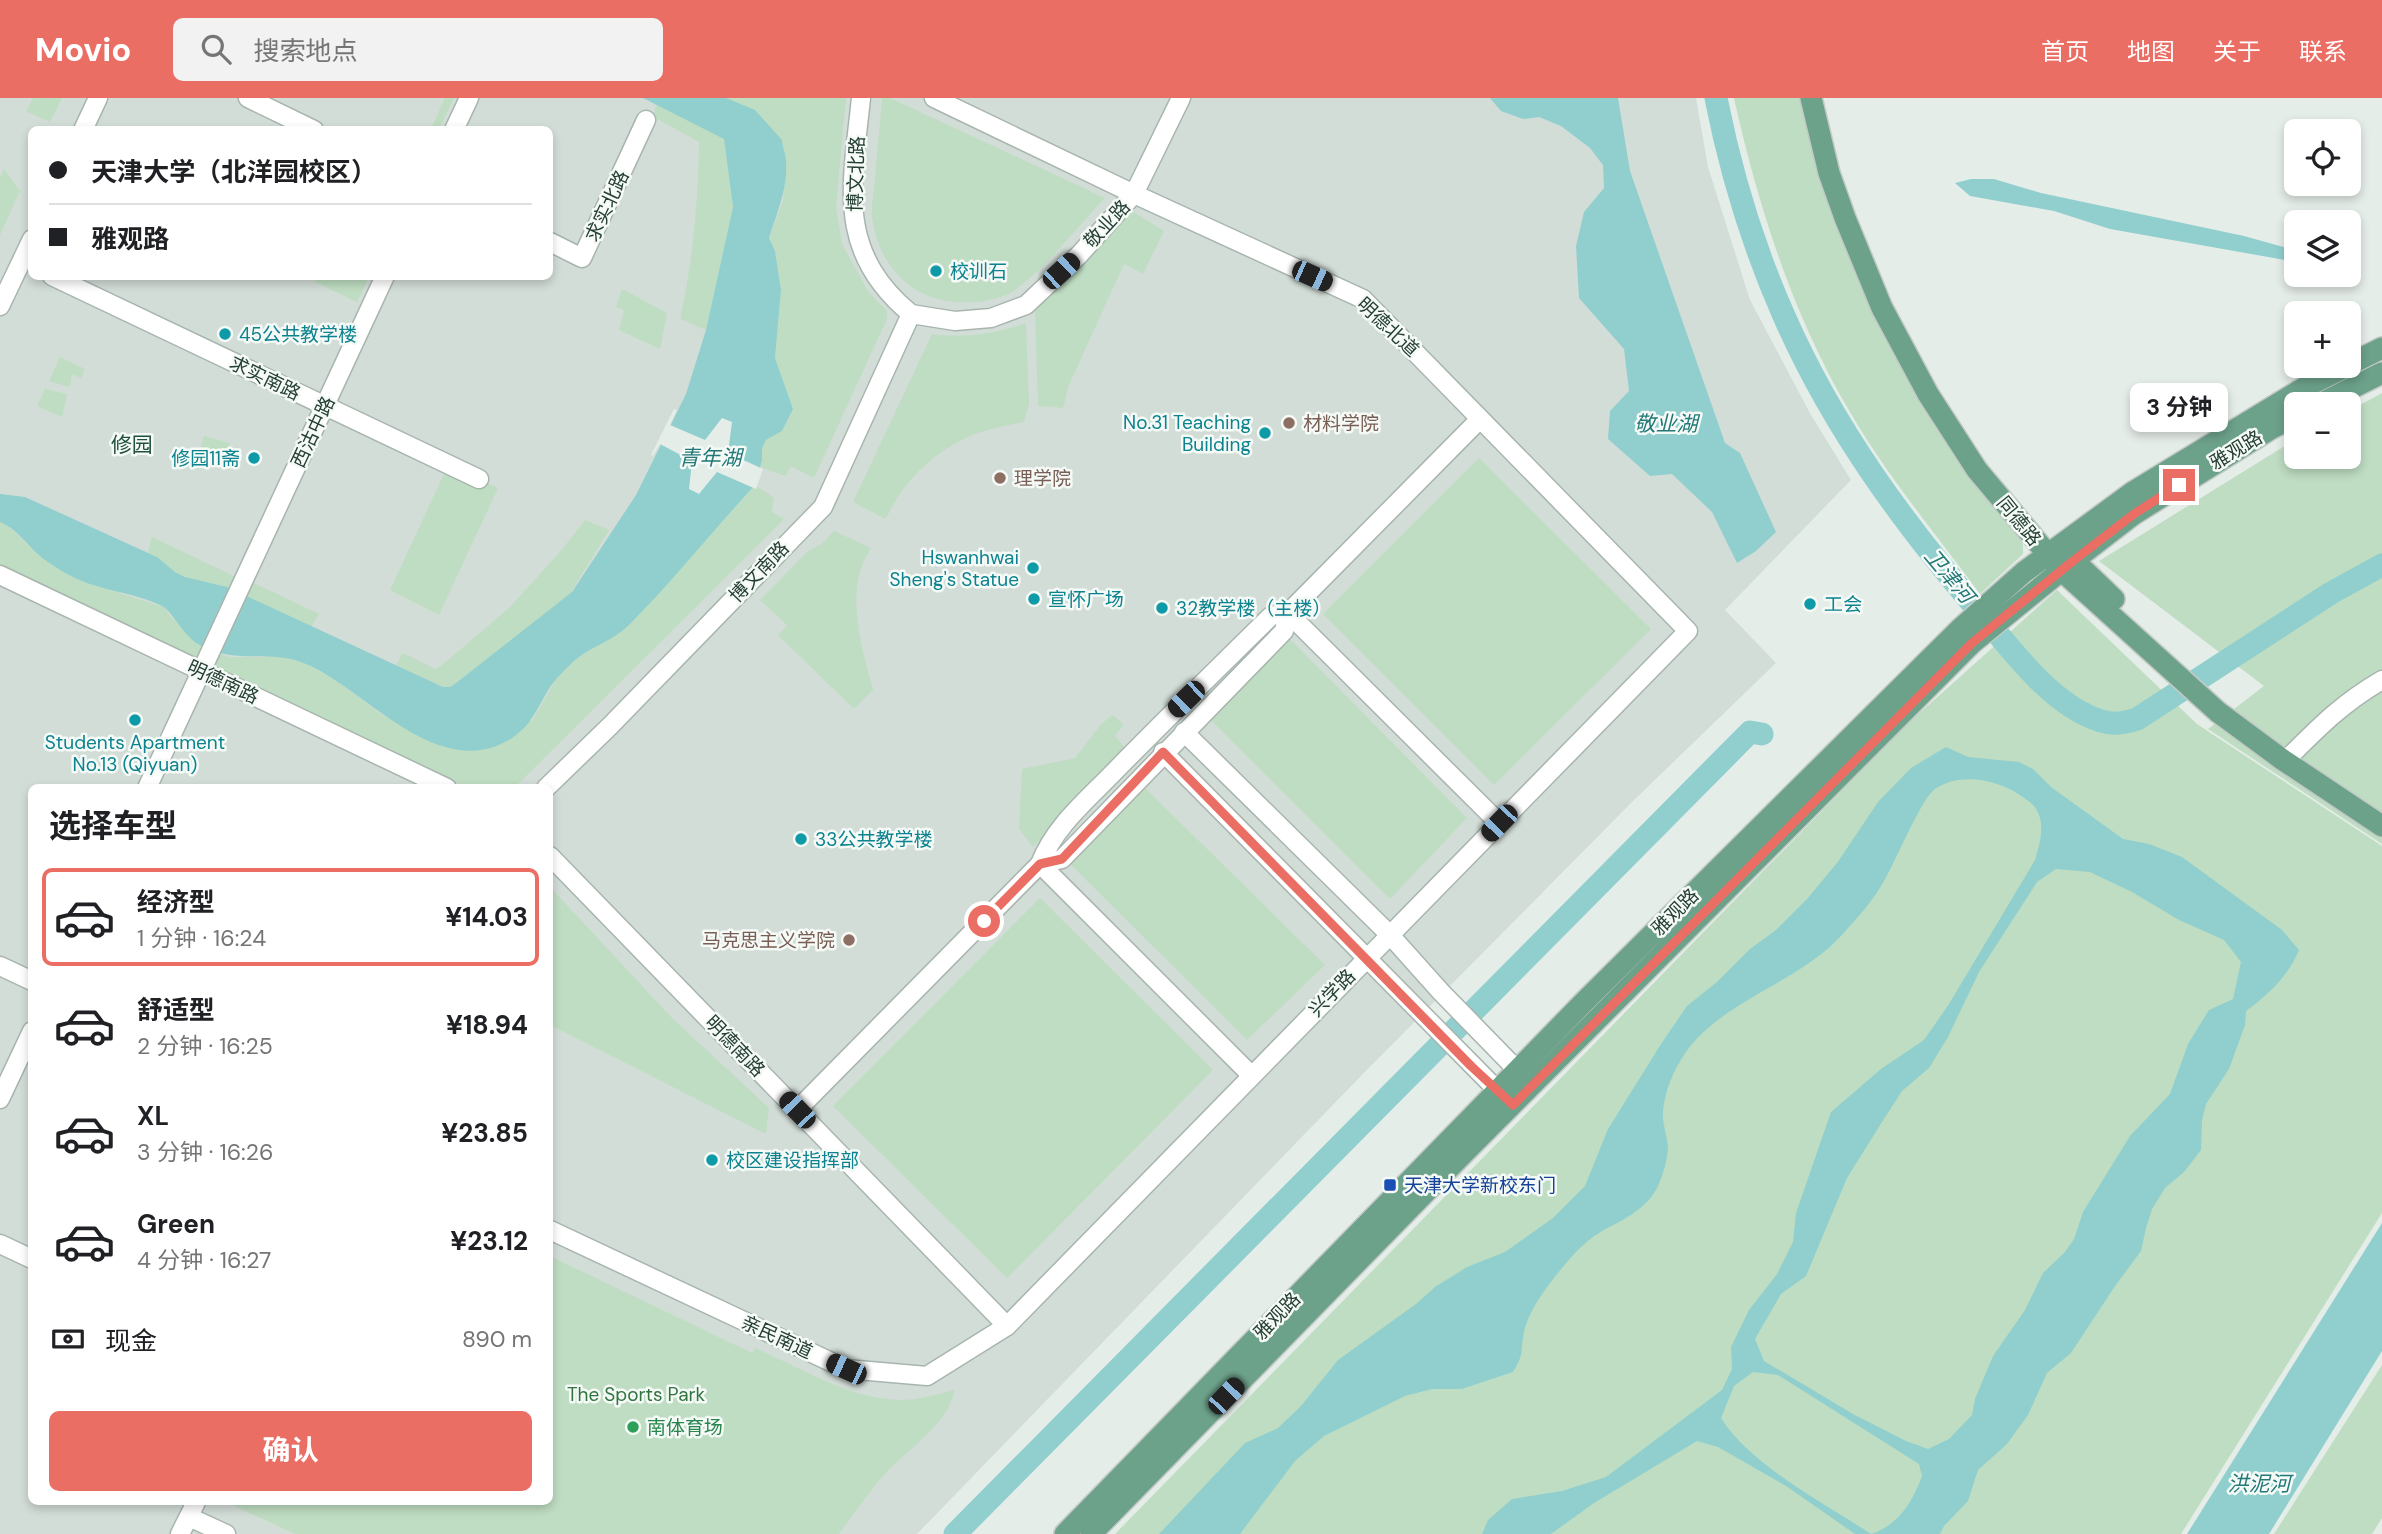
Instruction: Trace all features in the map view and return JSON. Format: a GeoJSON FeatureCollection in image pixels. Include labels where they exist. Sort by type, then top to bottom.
{"type":"FeatureCollection","features":[{"type":"Feature","properties":{"kind":"main road","name":"同德路"},"geometry":{"type":"LineString","coordinates":[[1811,98],[1829,173],[1882,308],[1928,394],[1977,470],[2060,558],[2223,708],[2382,826]]}},
{"type":"Feature","properties":{"kind":"main road","name":"同德路"},"geometry":{"type":"LineString","coordinates":[[1822,98],[1853,209],[1870,255],[1914,345],[1974,443],[2041,528],[2060,558]]}},
{"type":"Feature","properties":{"kind":"main road","name":"雅观路"},"geometry":{"type":"LineString","coordinates":[[2361,358],[2382,348]]}},
{"type":"Feature","properties":{"kind":"main road"},"geometry":{"type":"LineString","coordinates":[[2344,392],[2382,373]]}},
{"type":"Feature","properties":{"kind":"main road","name":"雅观路"},"geometry":{"type":"LineString","coordinates":[[1967,635],[2008,613],[2060,558],[2133,492],[2323,378]]}},
{"type":"Feature","properties":{"kind":"main road","name":"雅观路"},"geometry":{"type":"LineString","coordinates":[[1065,1534],[1967,635],[1988,605],[2024,572],[2060,558],[2284,422]]}},
{"type":"Feature","properties":{"kind":"main road","name":"同德路"},"geometry":{"type":"LineString","coordinates":[[2288,757],[2382,813]]}},
{"type":"Feature","properties":{"kind":"main road","name":"雅观路"},"geometry":{"type":"LineString","coordinates":[[1091,1534],[1505,1098]]}},
{"type":"Feature","properties":{"kind":"street"},"geometry":{"type":"LineString","coordinates":[[85,126],[98,98]]}},
{"type":"Feature","properties":{"kind":"street"},"geometry":{"type":"LineString","coordinates":[[248,98],[306,126]]}},
{"type":"Feature","properties":{"kind":"street"},"geometry":{"type":"LineString","coordinates":[[456,126],[468,98]]}},
{"type":"Feature","properties":{"kind":"street","name":"博文北路"},"geometry":{"type":"LineString","coordinates":[[861,98],[852,213],[860,246],[875,276],[891,297],[911,314]]}},
{"type":"Feature","properties":{"kind":"street","name":"明德北道"},"geometry":{"type":"LineString","coordinates":[[934,98],[1363,299],[1688,631]]}},
{"type":"Feature","properties":{"kind":"street","name":"敬业路"},"geometry":{"type":"LineString","coordinates":[[911,314],[955,321],[991,318],[1026,304],[1079,255],[1134,194],[1181,98]]}},
{"type":"Feature","properties":{"kind":"street","name":"求实北路"},"geometry":{"type":"LineString","coordinates":[[553,244],[582,258],[646,120]]}},
{"type":"Feature","properties":{"kind":"street"},"geometry":{"type":"LineString","coordinates":[[0,306],[26,264]]}},
{"type":"Feature","properties":{"kind":"street","name":"求实南路"},"geometry":{"type":"LineString","coordinates":[[60,280],[479,479]]}},
{"type":"Feature","properties":{"kind":"street","name":"西沽中路"},"geometry":{"type":"LineString","coordinates":[[149,784],[383,280]]}},
{"type":"Feature","properties":{"kind":"street","name":"博文南路"},"geometry":{"type":"LineString","coordinates":[[550,784],[823,507],[911,314]]}},
{"type":"Feature","properties":{"kind":"street"},"geometry":{"type":"LineString","coordinates":[[1040,864],[1062,859],[1163,752],[1284,631],[1288,613],[1480,419]]}},
{"type":"Feature","properties":{"kind":"street","name":"明德南路"},"geometry":{"type":"LineString","coordinates":[[0,576],[439,784]]}},
{"type":"Feature","properties":{"kind":"street"},"geometry":{"type":"LineString","coordinates":[[1288,613],[1499,823]]}},
{"type":"Feature","properties":{"kind":"street"},"geometry":{"type":"LineString","coordinates":[[797,1110],[1040,864],[1047,845],[1069,819],[1167,718],[1271,616],[1288,613]]}},
{"type":"Feature","properties":{"kind":"street","name":"兴学路"},"geometry":{"type":"LineString","coordinates":[[1007,1326],[1688,631]]}},
{"type":"Feature","properties":{"kind":"street"},"geometry":{"type":"LineString","coordinates":[[2288,757],[2352,697],[2382,680]]}},
{"type":"Feature","properties":{"kind":"street"},"geometry":{"type":"LineString","coordinates":[[1184,732],[1390,935],[1525,1078]]}},
{"type":"Feature","properties":{"kind":"street"},"geometry":{"type":"LineString","coordinates":[[1163,752],[1505,1098]]}},
{"type":"Feature","properties":{"kind":"street","name":"明德南路"},"geometry":{"type":"LineString","coordinates":[[553,859],[1007,1326]]}},
{"type":"Feature","properties":{"kind":"street"},"geometry":{"type":"LineString","coordinates":[[1040,864],[1252,1076]]}},
{"type":"Feature","properties":{"kind":"street"},"geometry":{"type":"LineString","coordinates":[[0,966],[28,979]]}},
{"type":"Feature","properties":{"kind":"street"},"geometry":{"type":"LineString","coordinates":[[0,1099],[28,1040]]}},
{"type":"Feature","properties":{"kind":"street","name":"亲民南道"},"geometry":{"type":"LineString","coordinates":[[553,1231],[846,1369],[927,1376],[1007,1326]]}},
{"type":"Feature","properties":{"kind":"street"},"geometry":{"type":"LineString","coordinates":[[0,1244],[28,1257]]}},
{"type":"Feature","properties":{"kind":"street"},"geometry":{"type":"LineString","coordinates":[[180,1534],[193,1509],[226,1534]]}},
{"type":"Feature","properties":{"kind":"shaded area"},"geometry":{"type":"Polygon","coordinates":[[[0,98],[1696,98],[1708,167],[1750,300],[1811,415],[1851,480],[1725,610],[1776,663],[1632,802],[1359,1078],[917,1534],[0,1534],[0,98]]]}},
{"type":"Feature","properties":{"kind":"green space"},"geometry":{"type":"Polygon","coordinates":[[[33,98],[62,98],[50,122],[26,111],[33,98]]]}},
{"type":"Feature","properties":{"kind":"green space"},"geometry":{"type":"Polygon","coordinates":[[[445,98],[454,98],[440,126],[432,126],[445,98]]]}},
{"type":"Feature","properties":{"kind":"green space"},"geometry":{"type":"Polygon","coordinates":[[[726,98],[846,98],[836,207],[842,244],[868,291],[887,311],[887,319],[814,478],[791,466],[785,476],[760,467],[762,448],[766,440],[782,431],[793,409],[775,358],[781,290],[775,251],[769,238],[783,201],[786,159],[779,138],[726,98]]]}},
{"type":"Feature","properties":{"kind":"green space"},"geometry":{"type":"Polygon","coordinates":[[[882,98],[890,98],[1105,198],[1043,266],[1006,295],[980,302],[954,302],[924,294],[901,278],[892,267],[878,243],[874,229],[872,207],[882,98]]]}},
{"type":"Feature","properties":{"kind":"green space"},"geometry":{"type":"Polygon","coordinates":[[[1734,98],[1802,98],[1823,174],[1993,498],[2023,544],[2023,554],[1980,594],[1880,459],[1850,412],[1811,338],[1766,219],[1734,98]]]}},
{"type":"Feature","properties":{"kind":"green space"},"geometry":{"type":"Polygon","coordinates":[[[657,105],[724,138],[733,207],[706,330],[680,319],[694,231],[699,142],[652,116],[657,105]]]}},
{"type":"Feature","properties":{"kind":"green space"},"geometry":{"type":"Polygon","coordinates":[[[4,169],[20,191],[0,235],[0,177],[4,169]]]}},
{"type":"Feature","properties":{"kind":"green space"},"geometry":{"type":"Polygon","coordinates":[[[1130,210],[1164,231],[1143,274],[1124,264],[1069,385],[1063,408],[1038,406],[1035,312],[1130,210]]]}},
{"type":"Feature","properties":{"kind":"green space"},"geometry":{"type":"Polygon","coordinates":[[[316,280],[368,280],[357,302],[315,282],[316,280]]]}},
{"type":"Feature","properties":{"kind":"green space"},"geometry":{"type":"Polygon","coordinates":[[[622,289],[667,313],[660,349],[619,330],[624,310],[616,307],[622,289]]]}},
{"type":"Feature","properties":{"kind":"green space"},"geometry":{"type":"Polygon","coordinates":[[[1026,323],[1029,404],[1024,422],[981,432],[938,455],[913,477],[886,519],[853,502],[932,334],[980,334],[1026,323]]]}},
{"type":"Feature","properties":{"kind":"green space"},"geometry":{"type":"Polygon","coordinates":[[[60,357],[85,369],[81,378],[72,374],[70,387],[49,381],[60,357]]]}},
{"type":"Feature","properties":{"kind":"green space"},"geometry":{"type":"Polygon","coordinates":[[[45,389],[67,394],[62,417],[37,406],[45,389]]]}},
{"type":"Feature","properties":{"kind":"green space"},"geometry":{"type":"Polygon","coordinates":[[[2382,393],[2382,844],[2208,729],[2264,686],[2099,561],[2284,446],[2284,469],[2361,469],[2361,404],[2382,393]]]}},
{"type":"Feature","properties":{"kind":"green space"},"geometry":{"type":"Polygon","coordinates":[[[204,436],[230,443],[220,460],[199,454],[204,436]]]}},
{"type":"Feature","properties":{"kind":"green space"},"geometry":{"type":"Polygon","coordinates":[[[1479,458],[1651,629],[1494,785],[1323,614],[1479,458]]]}},
{"type":"Feature","properties":{"kind":"green space"},"geometry":{"type":"Polygon","coordinates":[[[444,474],[485,482],[498,488],[439,615],[390,590],[444,474]]]}},
{"type":"Feature","properties":{"kind":"green space"},"geometry":{"type":"Polygon","coordinates":[[[755,485],[774,498],[772,512],[784,519],[518,784],[460,784],[213,669],[220,654],[231,657],[282,657],[305,663],[337,681],[384,716],[532,721],[556,679],[577,658],[626,628],[755,485]]]}},
{"type":"Feature","properties":{"kind":"green space"},"geometry":{"type":"Polygon","coordinates":[[[585,520],[609,530],[570,594],[516,639],[450,687],[443,687],[396,665],[403,653],[435,669],[442,665],[508,609],[585,520]]]}},
{"type":"Feature","properties":{"kind":"green space"},"geometry":{"type":"Polygon","coordinates":[[[0,522],[8,526],[40,556],[69,575],[164,607],[171,617],[207,648],[200,665],[0,571],[0,522]]]}},
{"type":"Feature","properties":{"kind":"green space"},"geometry":{"type":"Polygon","coordinates":[[[834,531],[871,548],[861,568],[856,598],[859,629],[873,690],[854,709],[778,635],[787,625],[760,600],[808,551],[823,543],[834,531]]]}},
{"type":"Feature","properties":{"kind":"green space"},"geometry":{"type":"Polygon","coordinates":[[[152,537],[238,578],[232,590],[187,578],[172,570],[148,552],[152,537]]]}},
{"type":"Feature","properties":{"kind":"green space"},"geometry":{"type":"Polygon","coordinates":[[[254,583],[319,614],[311,627],[245,597],[254,583]]]}},
{"type":"Feature","properties":{"kind":"green space"},"geometry":{"type":"Polygon","coordinates":[[[2057,590],[2197,724],[2382,846],[2382,1213],[2181,1534],[1115,1534],[1905,726],[2057,590]]]}},
{"type":"Feature","properties":{"kind":"green space"},"geometry":{"type":"Polygon","coordinates":[[[1289,638],[1467,818],[1390,899],[1209,718],[1289,638]]]}},
{"type":"Feature","properties":{"kind":"green space"},"geometry":{"type":"Polygon","coordinates":[[[1113,715],[1124,725],[1115,735],[1127,751],[1033,847],[1019,829],[1022,769],[1075,758],[1101,724],[1113,715]]]}},
{"type":"Feature","properties":{"kind":"green space"},"geometry":{"type":"Polygon","coordinates":[[[1142,785],[1325,965],[1247,1040],[1067,861],[1142,785]]]}},
{"type":"Feature","properties":{"kind":"green space"},"geometry":{"type":"Polygon","coordinates":[[[553,890],[673,1019],[769,1108],[766,1134],[553,1027],[553,890]]]}},
{"type":"Feature","properties":{"kind":"green space"},"geometry":{"type":"Polygon","coordinates":[[[1040,898],[1213,1070],[1007,1278],[833,1106],[1040,898]]]}},
{"type":"Feature","properties":{"kind":"green space","name":"The Sports Park"},"geometry":{"type":"Polygon","coordinates":[[[553,1257],[752,1353],[751,1355],[755,1348],[826,1381],[862,1394],[900,1400],[954,1390],[951,1402],[935,1426],[882,1477],[839,1534],[295,1534],[232,1505],[553,1505],[553,1257]]]}},
{"type":"Feature","properties":{"kind":"green space"},"geometry":{"type":"Polygon","coordinates":[[[2382,1365],[2382,1518],[2372,1534],[2274,1534],[2382,1365]]]}},
{"type":"Feature","properties":{"kind":"water","name":"青年湖"},"geometry":{"type":"Polygon","coordinates":[[[643,98],[726,98],[755,110],[782,140],[786,158],[785,181],[769,238],[775,251],[781,290],[775,358],[793,409],[782,431],[766,440],[762,448],[762,460],[755,485],[628,626],[571,663],[553,683],[528,723],[512,738],[485,749],[457,750],[431,742],[404,728],[329,676],[306,664],[279,657],[239,656],[212,651],[193,640],[162,606],[71,576],[40,556],[0,522],[0,494],[25,497],[157,557],[185,577],[227,587],[443,687],[450,687],[572,592],[636,495],[686,394],[706,330],[733,207],[724,139],[643,98]]]}},
{"type":"Feature","properties":{"kind":"water","name":"敬业湖"},"geometry":{"type":"Polygon","coordinates":[[[1490,98],[1618,98],[1630,171],[1725,443],[1740,453],[1776,532],[1756,551],[1737,563],[1712,512],[1672,474],[1650,476],[1608,439],[1610,411],[1629,391],[1624,349],[1579,298],[1576,246],[1584,212],[1604,188],[1603,165],[1590,148],[1561,126],[1539,117],[1523,119],[1501,111],[1490,98]]]}},
{"type":"Feature","properties":{"kind":"water"},"geometry":{"type":"Polygon","coordinates":[[[1971,179],[1994,179],[2041,193],[2244,236],[2284,247],[2284,260],[2110,229],[2054,211],[1970,196],[1955,183],[1971,179]]]}},
{"type":"Feature","properties":{"kind":"water"},"geometry":{"type":"Polygon","coordinates":[[[1946,747],[1968,757],[2019,762],[2033,769],[2051,787],[2123,839],[2149,844],[2182,857],[2282,930],[2299,950],[2290,968],[2277,984],[2246,1011],[2245,1025],[2229,1069],[2206,1104],[2202,1120],[2201,1150],[2184,1172],[2165,1188],[2152,1209],[2141,1251],[2071,1353],[2047,1373],[2028,1415],[2007,1444],[1978,1470],[1968,1501],[1944,1526],[1940,1534],[1871,1534],[1855,1534],[1786,1486],[1718,1447],[1697,1441],[1594,1503],[1551,1534],[1482,1534],[1488,1520],[1512,1499],[1562,1491],[1606,1477],[1722,1390],[1732,1369],[1731,1347],[1749,1310],[1777,1274],[1793,1242],[1796,1213],[1831,1112],[1881,1069],[1924,1040],[1949,1004],[2035,860],[2041,825],[2033,805],[2012,790],[1972,779],[1947,783],[1929,795],[1880,888],[1842,935],[1804,966],[1720,1019],[1686,1052],[1671,1080],[1664,1103],[1663,1120],[1668,1152],[1657,1188],[1639,1209],[1587,1242],[1555,1276],[1526,1323],[1521,1356],[1513,1372],[1462,1389],[1432,1389],[1405,1396],[1324,1436],[1295,1461],[1240,1534],[1159,1534],[1245,1443],[1278,1428],[1301,1406],[1338,1360],[1416,1304],[1435,1287],[1467,1267],[1505,1252],[1553,1218],[1585,1186],[1608,1129],[1687,1006],[1717,982],[1750,949],[1776,930],[1807,899],[1837,863],[1878,802],[1911,768],[1946,747]],[[2056,869],[2037,882],[1979,972],[1948,1037],[1929,1068],[1902,1091],[1882,1122],[1847,1178],[1806,1276],[1781,1294],[1755,1339],[1764,1361],[1853,1414],[1928,1449],[1949,1439],[1972,1415],[1975,1399],[1993,1356],[2025,1310],[2043,1273],[2065,1252],[2074,1239],[2083,1212],[2130,1136],[2170,1094],[2188,1044],[2209,1010],[2233,999],[2241,962],[2224,940],[2179,920],[2132,892],[2090,872],[2056,869]],[[1753,1372],[1734,1386],[1721,1418],[1734,1435],[1750,1452],[1789,1482],[1871,1534],[1897,1519],[1909,1503],[1922,1476],[1919,1464],[1778,1375],[1753,1372]]]}},
{"type":"Feature","properties":{"kind":"water","name":"洪泥河"},"geometry":{"type":"Polygon","coordinates":[[[2382,1223],[2382,1351],[2269,1534],[2187,1534],[2382,1223]]]}},
{"type":"Feature","properties":{"kind":"pier"},"geometry":{"type":"Polygon","coordinates":[[[674,409],[677,410],[670,425],[705,440],[722,418],[732,422],[728,453],[763,469],[756,489],[717,472],[699,494],[689,489],[692,461],[660,444],[653,456],[651,455],[674,409]]]}},
{"type":"Feature","properties":{"kind":"waterway","name":"卫津河"},"geometry":{"type":"LineString","coordinates":[[1716,98],[1736,182],[1762,263],[1803,357],[1825,397],[1872,474],[1925,546],[2021,662],[2067,703],[2083,714],[2101,721],[2119,723],[2137,719],[2331,593],[2382,565]]}},
{"type":"Feature","properties":{"kind":"waterway"},"geometry":{"type":"LineString","coordinates":[[955,1534],[1750,732],[1762,734]]}},
{"type":"Feature","properties":{"kind":"place","name":"校训石"},"geometry":{"type":"Point","coordinates":[936,271]}},
{"type":"Feature","properties":{"kind":"place","name":"45公共教学楼"},"geometry":{"type":"Point","coordinates":[225,334]}},
{"type":"Feature","properties":{"kind":"place","name":"材料学院"},"geometry":{"type":"Point","coordinates":[1289,423]}},
{"type":"Feature","properties":{"kind":"place","name":"No.31 Teaching Building"},"geometry":{"type":"Point","coordinates":[1265,433]}},
{"type":"Feature","properties":{"kind":"place","name":"修园11斋"},"geometry":{"type":"Point","coordinates":[254,458]}},
{"type":"Feature","properties":{"kind":"place","name":"理学院"},"geometry":{"type":"Point","coordinates":[1000,478]}},
{"type":"Feature","properties":{"kind":"place","name":"Hswanhwai Sheng's Statue"},"geometry":{"type":"Point","coordinates":[1033,568]}},
{"type":"Feature","properties":{"kind":"place","name":"宣怀广场"},"geometry":{"type":"Point","coordinates":[1034,599]}},
{"type":"Feature","properties":{"kind":"place","name":"工会"},"geometry":{"type":"Point","coordinates":[1810,604]}},
{"type":"Feature","properties":{"kind":"place","name":"32教学楼（主楼）"},"geometry":{"type":"Point","coordinates":[1162,608]}},
{"type":"Feature","properties":{"kind":"place","name":"Students Apartment No.13 (Qiyuan)"},"geometry":{"type":"Point","coordinates":[135,720]}},
{"type":"Feature","properties":{"kind":"place","name":"33公共教学楼"},"geometry":{"type":"Point","coordinates":[801,839]}},
{"type":"Feature","properties":{"kind":"place","name":"马克思主义学院"},"geometry":{"type":"Point","coordinates":[849,940]}},
{"type":"Feature","properties":{"kind":"place","name":"校区建设指挥部"},"geometry":{"type":"Point","coordinates":[712,1160]}},
{"type":"Feature","properties":{"kind":"place","name":"天津大学新校东门"},"geometry":{"type":"Point","coordinates":[1390,1185]}},
{"type":"Feature","properties":{"kind":"place","name":"南体育场"},"geometry":{"type":"Point","coordinates":[633,1427]}},
{"type":"Feature","properties":{"kind":"district","name":"修园"},"geometry":{"type":"Point","coordinates":[132,445]}},
{"type":"Feature","properties":{"kind":"route"},"geometry":{"type":"LineString","coordinates":[[984,921],[1040,864],[1062,859],[1163,752],[1471,1066],[1513,1105],[1972,643],[2134,514],[2179,485]]}}]}
